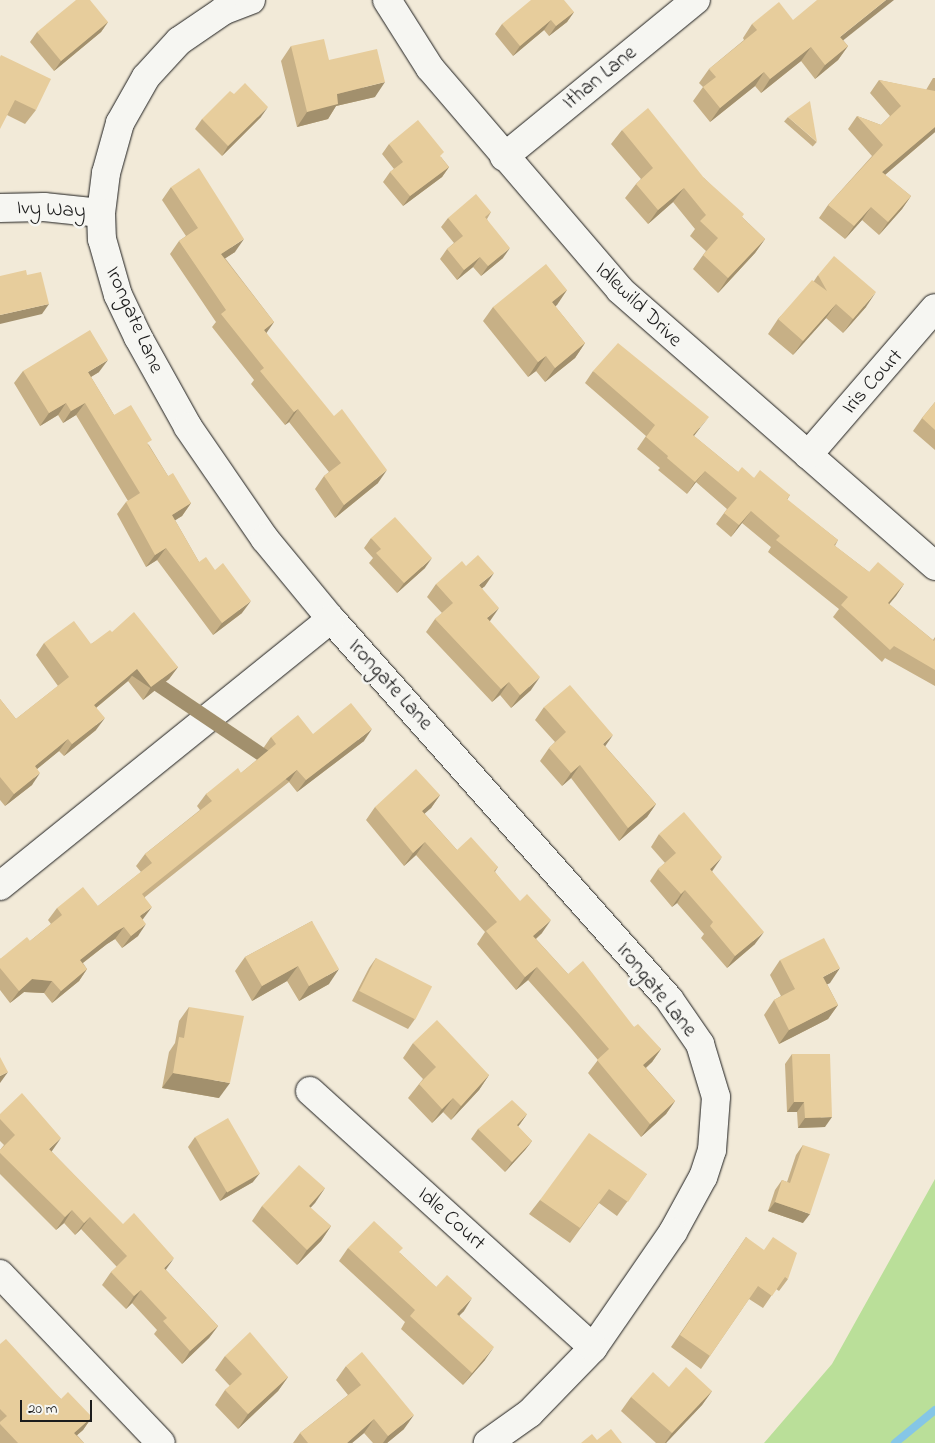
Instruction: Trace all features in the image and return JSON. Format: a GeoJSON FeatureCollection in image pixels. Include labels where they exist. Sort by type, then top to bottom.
{"type":"FeatureCollection","features":[{"type":"Feature","properties":{"kind":"street","name":"Irongate Lane"},"geometry":{"type":"LineString","coordinates":[[251,0],[203,23],[179,41],[146,76],[120,123],[112,147],[101,214],[102,239],[118,294],[167,390],[237,502],[331,619],[669,1000],[700,1044],[710,1071],[716,1097],[716,1120],[712,1150],[703,1177],[673,1232],[592,1348],[530,1413],[488,1443]]}},
{"type":"Feature","properties":{"kind":"street","name":"Idlewild Drive"},"geometry":{"type":"LineString","coordinates":[[387,0],[430,68],[504,157],[620,290],[935,566]]}},
{"type":"Feature","properties":{"kind":"street","name":"Ithan Lane"},"geometry":{"type":"LineString","coordinates":[[504,157],[696,0]]}},
{"type":"Feature","properties":{"kind":"street","name":"Ivy Way"},"geometry":{"type":"LineString","coordinates":[[0,208],[44,207],[101,214]]}},
{"type":"Feature","properties":{"kind":"street","name":"Iris Court"},"geometry":{"type":"LineString","coordinates":[[808,455],[935,308]]}},
{"type":"Feature","properties":{"kind":"street","name":"Irongate Lane"},"geometry":{"type":"LineString","coordinates":[[0,886],[331,619]]}},
{"type":"Feature","properties":{"kind":"street","name":"Idle Court"},"geometry":{"type":"LineString","coordinates":[[310,1091],[592,1348]]}},
{"type":"Feature","properties":{"kind":"street"},"geometry":{"type":"LineString","coordinates":[[0,1274],[161,1443]]}},
{"type":"Feature","properties":{"kind":"green space"},"geometry":{"type":"Polygon","coordinates":[[[935,1179],[935,1443],[764,1443],[832,1364],[935,1179]]]}},
{"type":"Feature","properties":{"kind":"building"},"geometry":{"type":"Polygon","coordinates":[[[76,0],[90,0],[108,22],[61,61],[37,32],[76,0]]]}},
{"type":"Feature","properties":{"kind":"building"},"geometry":{"type":"Polygon","coordinates":[[[531,0],[564,0],[574,12],[556,26],[551,20],[520,46],[502,24],[531,0]]]}},
{"type":"Feature","properties":{"kind":"building"},"geometry":{"type":"Polygon","coordinates":[[[817,0],[886,0],[840,37],[848,46],[825,65],[811,47],[770,79],[764,72],[720,108],[703,87],[716,77],[709,69],[757,30],[752,24],[779,2],[793,20],[817,0]]]}},
{"type":"Feature","properties":{"kind":"building"},"geometry":{"type":"Polygon","coordinates":[[[324,39],[329,60],[377,49],[385,82],[337,94],[338,104],[307,112],[291,46],[324,39]]]}},
{"type":"Feature","properties":{"kind":"building"},"geometry":{"type":"Polygon","coordinates":[[[1,55],[51,79],[36,110],[15,100],[0,129],[0,57],[1,55]]]}},
{"type":"Feature","properties":{"kind":"building"},"geometry":{"type":"Polygon","coordinates":[[[879,80],[935,91],[935,127],[882,172],[911,196],[888,222],[871,207],[854,226],[828,205],[883,145],[857,116],[881,125],[901,106],[879,80]]]}},
{"type":"Feature","properties":{"kind":"building"},"geometry":{"type":"Polygon","coordinates":[[[245,83],[268,107],[228,146],[202,119],[230,91],[234,94],[245,83]]]}},
{"type":"Feature","properties":{"kind":"building"},"geometry":{"type":"Polygon","coordinates":[[[810,101],[817,142],[788,117],[810,101]]]}},
{"type":"Feature","properties":{"kind":"building"},"geometry":{"type":"Polygon","coordinates":[[[648,108],[704,178],[744,214],[742,217],[765,239],[728,278],[703,255],[718,238],[700,221],[706,215],[684,188],[658,210],[636,184],[653,168],[622,130],[648,108]]]}},
{"type":"Feature","properties":{"kind":"building"},"geometry":{"type":"Polygon","coordinates":[[[418,120],[444,152],[440,156],[449,167],[410,196],[390,172],[403,162],[389,144],[418,120]]]}},
{"type":"Feature","properties":{"kind":"building"},"geometry":{"type":"Polygon","coordinates":[[[199,168],[244,239],[221,254],[274,322],[264,330],[334,416],[342,409],[387,470],[344,505],[324,476],[341,463],[298,409],[294,412],[260,371],[264,368],[221,314],[226,310],[179,241],[198,228],[171,187],[199,168]]]}},
{"type":"Feature","properties":{"kind":"building"},"geometry":{"type":"Polygon","coordinates":[[[476,194],[491,212],[485,217],[510,248],[488,266],[480,257],[464,270],[447,249],[463,236],[448,218],[476,194]]]}},
{"type":"Feature","properties":{"kind":"building"},"geometry":{"type":"Polygon","coordinates":[[[834,256],[876,292],[853,319],[836,304],[803,341],[778,319],[812,280],[827,291],[818,275],[834,256]]]}},
{"type":"Feature","properties":{"kind":"building"},"geometry":{"type":"Polygon","coordinates":[[[546,264],[567,290],[552,302],[585,343],[555,368],[546,356],[538,362],[493,307],[546,264]]]}},
{"type":"Feature","properties":{"kind":"building"},"geometry":{"type":"Polygon","coordinates":[[[26,270],[27,275],[41,272],[49,304],[0,315],[0,276],[26,270]]]}},
{"type":"Feature","properties":{"kind":"building"},"geometry":{"type":"Polygon","coordinates":[[[90,330],[108,360],[88,372],[114,415],[131,405],[152,440],[147,443],[168,476],[173,473],[191,503],[172,515],[199,562],[206,557],[215,570],[223,563],[251,601],[222,623],[166,548],[155,555],[126,502],[140,493],[85,403],[71,411],[66,403],[49,413],[23,371],[90,330]]]}},
{"type":"Feature","properties":{"kind":"building"},"geometry":{"type":"Polygon","coordinates":[[[618,343],[709,417],[693,435],[738,472],[742,467],[754,478],[760,470],[790,495],[787,499],[838,540],[834,545],[869,572],[878,562],[904,584],[888,603],[934,641],[935,639],[935,670],[894,646],[890,650],[841,605],[848,597],[776,540],[780,536],[751,511],[739,525],[724,513],[737,498],[705,471],[695,482],[646,437],[655,425],[593,371],[618,343]]]}},
{"type":"Feature","properties":{"kind":"building"},"geometry":{"type":"Polygon","coordinates":[[[935,402],[935,430],[922,418],[935,402]]]}},
{"type":"Feature","properties":{"kind":"building"},"geometry":{"type":"Polygon","coordinates":[[[395,517],[432,558],[404,583],[376,553],[381,549],[371,538],[395,517]]]}},
{"type":"Feature","properties":{"kind":"building"},"geometry":{"type":"Polygon","coordinates":[[[478,555],[494,573],[479,585],[499,608],[487,618],[540,677],[520,695],[509,682],[501,689],[435,619],[453,603],[436,584],[462,561],[466,566],[478,555]]]}},
{"type":"Feature","properties":{"kind":"building"},"geometry":{"type":"Polygon","coordinates":[[[134,612],[178,667],[151,687],[137,669],[94,705],[105,718],[72,744],[68,739],[35,766],[40,773],[14,794],[0,777],[0,699],[16,719],[69,677],[44,643],[74,621],[91,644],[110,630],[112,632],[134,612]]]}},
{"type":"Feature","properties":{"kind":"building"},"geometry":{"type":"Polygon","coordinates":[[[570,685],[613,735],[603,744],[656,804],[628,828],[580,765],[571,773],[549,748],[566,732],[544,707],[570,685]]]}},
{"type":"Feature","properties":{"kind":"building"},"geometry":{"type":"Polygon","coordinates":[[[351,703],[372,729],[306,780],[297,770],[142,894],[152,907],[140,916],[146,924],[131,936],[124,927],[115,932],[80,960],[87,969],[61,991],[52,981],[32,979],[19,991],[0,968],[0,959],[27,937],[30,941],[62,915],[57,908],[83,887],[98,906],[152,863],[145,854],[212,801],[206,794],[238,768],[241,773],[276,744],[271,737],[298,715],[313,734],[351,703]]]}},
{"type":"Feature","properties":{"kind":"building"},"geometry":{"type":"Polygon","coordinates":[[[416,769],[440,795],[422,811],[457,850],[471,837],[498,867],[494,871],[520,901],[527,894],[551,920],[533,936],[568,974],[583,961],[634,1027],[638,1024],[661,1049],[643,1065],[675,1101],[650,1124],[597,1060],[609,1049],[579,1014],[537,967],[525,977],[486,931],[497,922],[425,842],[413,853],[375,807],[416,769]]]}},
{"type":"Feature","properties":{"kind":"building"},"geometry":{"type":"Polygon","coordinates":[[[684,812],[722,857],[710,869],[764,932],[735,956],[710,926],[713,922],[685,890],[681,894],[658,869],[676,853],[659,834],[684,812]]]}},
{"type":"Feature","properties":{"kind":"building"},"geometry":{"type":"Polygon","coordinates":[[[312,921],[339,969],[309,986],[298,966],[262,986],[245,957],[312,921]]]}},
{"type":"Feature","properties":{"kind":"building"},"geometry":{"type":"Polygon","coordinates":[[[824,938],[840,968],[823,977],[838,1005],[789,1030],[774,1000],[795,989],[780,960],[824,938]]]}},
{"type":"Feature","properties":{"kind":"building"},"geometry":{"type":"Polygon","coordinates":[[[376,958],[432,987],[415,1020],[359,991],[376,958]]]}},
{"type":"Feature","properties":{"kind":"building"},"geometry":{"type":"Polygon","coordinates":[[[189,1007],[244,1016],[230,1083],[173,1073],[179,1037],[184,1038],[189,1007]]]}},
{"type":"Feature","properties":{"kind":"building"},"geometry":{"type":"Polygon","coordinates":[[[437,1020],[489,1075],[461,1106],[453,1098],[442,1109],[419,1084],[436,1067],[413,1043],[437,1020]]]}},
{"type":"Feature","properties":{"kind":"building"},"geometry":{"type":"Polygon","coordinates":[[[792,1054],[830,1054],[832,1117],[805,1118],[804,1102],[794,1102],[792,1054]]]}},
{"type":"Feature","properties":{"kind":"building"},"geometry":{"type":"Polygon","coordinates":[[[0,1057],[8,1072],[0,1076],[0,1057]]]}},
{"type":"Feature","properties":{"kind":"building"},"geometry":{"type":"Polygon","coordinates":[[[22,1093],[61,1138],[49,1149],[123,1224],[134,1213],[174,1258],[164,1268],[218,1326],[190,1351],[163,1321],[167,1318],[141,1290],[134,1296],[111,1272],[127,1256],[90,1217],[84,1223],[72,1210],[65,1217],[0,1153],[0,1150],[15,1135],[0,1119],[0,1114],[22,1093]]]}},
{"type":"Feature","properties":{"kind":"building"},"geometry":{"type":"Polygon","coordinates":[[[512,1100],[527,1114],[517,1125],[532,1141],[512,1162],[478,1129],[512,1100]]]}},
{"type":"Feature","properties":{"kind":"building"},"geometry":{"type":"Polygon","coordinates":[[[228,1118],[260,1173],[227,1192],[195,1137],[228,1118]]]}},
{"type":"Feature","properties":{"kind":"building"},"geometry":{"type":"Polygon","coordinates":[[[589,1133],[647,1174],[628,1202],[609,1189],[580,1228],[540,1200],[589,1133]]]}},
{"type":"Feature","properties":{"kind":"building"},"geometry":{"type":"Polygon","coordinates":[[[803,1145],[830,1154],[810,1214],[775,1202],[782,1180],[790,1183],[803,1145]]]}},
{"type":"Feature","properties":{"kind":"building"},"geometry":{"type":"Polygon","coordinates":[[[299,1165],[325,1188],[309,1206],[331,1226],[307,1250],[262,1206],[299,1165]]]}},
{"type":"Feature","properties":{"kind":"building"},"geometry":{"type":"Polygon","coordinates":[[[374,1221],[403,1248],[399,1252],[436,1287],[447,1275],[472,1298],[457,1314],[494,1347],[472,1373],[410,1316],[415,1310],[348,1248],[374,1221]]]}},
{"type":"Feature","properties":{"kind":"building"},"geometry":{"type":"Polygon","coordinates":[[[746,1237],[764,1250],[773,1237],[797,1253],[788,1279],[785,1277],[772,1296],[758,1286],[710,1356],[680,1335],[746,1237]]]}},
{"type":"Feature","properties":{"kind":"building"},"geometry":{"type":"Polygon","coordinates":[[[250,1332],[288,1377],[248,1414],[225,1390],[242,1374],[225,1356],[250,1332]]]}},
{"type":"Feature","properties":{"kind":"building"},"geometry":{"type":"Polygon","coordinates":[[[6,1339],[61,1399],[68,1392],[92,1417],[74,1433],[84,1443],[18,1443],[0,1424],[7,1416],[0,1409],[0,1344],[6,1339]]]}},
{"type":"Feature","properties":{"kind":"building"},"geometry":{"type":"Polygon","coordinates":[[[362,1352],[414,1415],[388,1436],[374,1419],[347,1443],[308,1443],[300,1433],[361,1385],[346,1366],[362,1352]]]}},
{"type":"Feature","properties":{"kind":"building"},"geometry":{"type":"Polygon","coordinates":[[[686,1367],[712,1391],[672,1433],[631,1397],[653,1372],[669,1387],[686,1367]]]}},
{"type":"Feature","properties":{"kind":"building"},"geometry":{"type":"Polygon","coordinates":[[[611,1429],[622,1443],[581,1443],[592,1434],[597,1440],[611,1429]]]}},
{"type":"Feature","properties":{"kind":"waterway"},"geometry":{"type":"LineString","coordinates":[[895,1443],[935,1410]]}}]}
